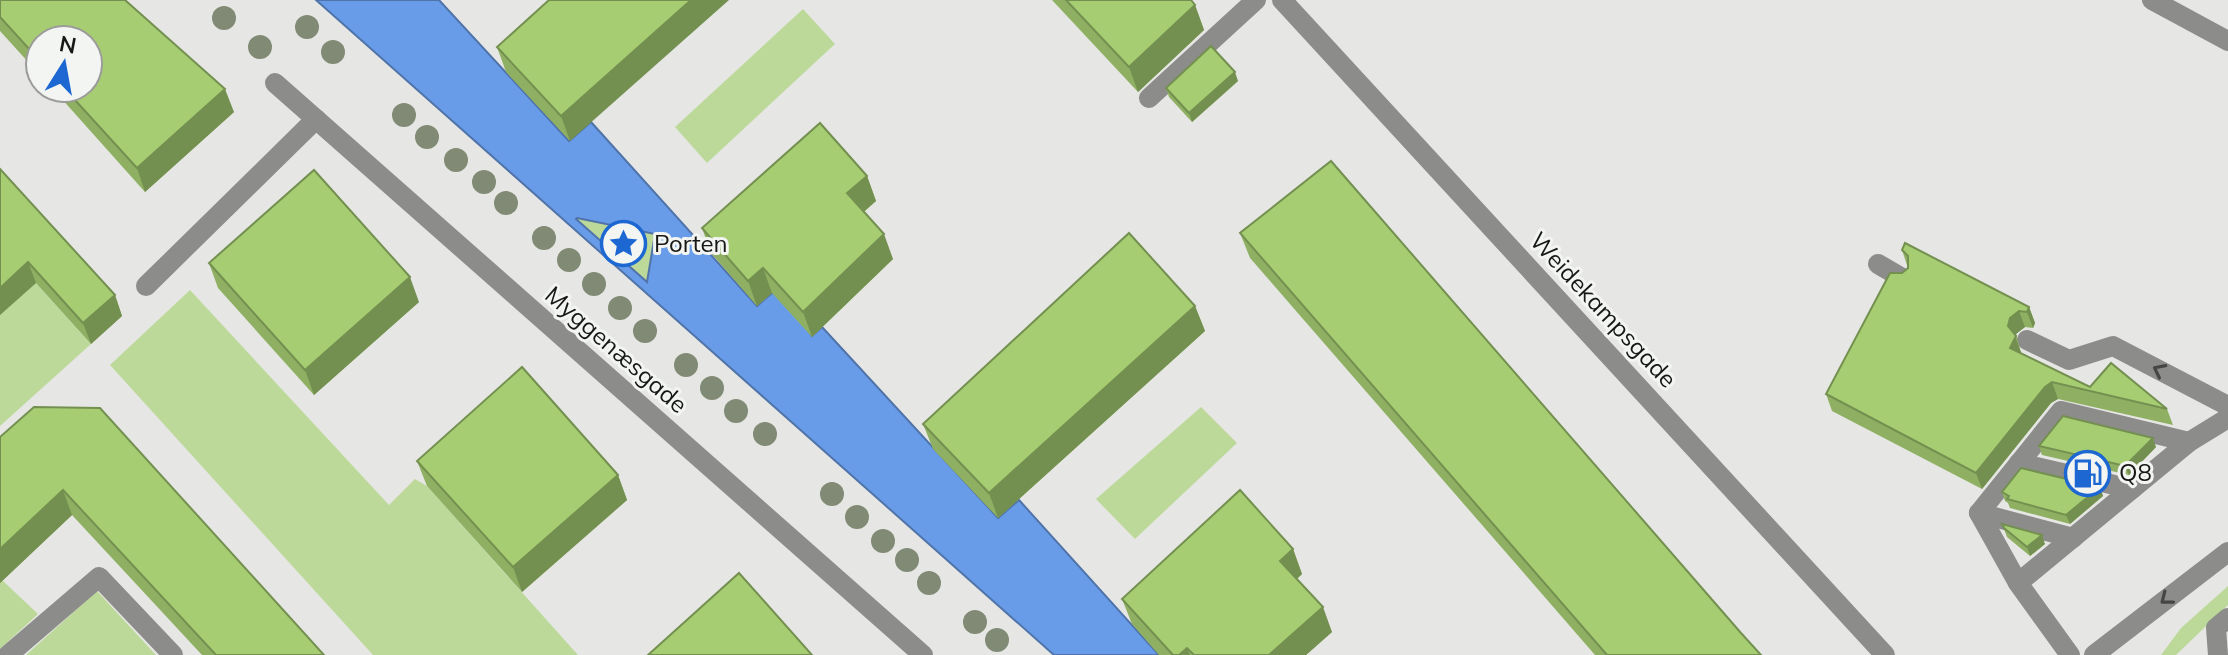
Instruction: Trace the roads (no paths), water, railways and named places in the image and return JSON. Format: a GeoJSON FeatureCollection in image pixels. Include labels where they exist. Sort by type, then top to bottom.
{"type":"FeatureCollection","features":[{"type":"Feature","properties":{"kind":"street"},"geometry":{"type":"LineString","coordinates":[[1149,98],[1256,0]]}},
{"type":"Feature","properties":{"kind":"street","name":"Weidekampsgade"},"geometry":{"type":"LineString","coordinates":[[1282,0],[1885,655]]}},
{"type":"Feature","properties":{"kind":"street"},"geometry":{"type":"LineString","coordinates":[[2152,0],[2228,41]]}},
{"type":"Feature","properties":{"kind":"street","name":"Myggenæsgade"},"geometry":{"type":"LineString","coordinates":[[275,83],[923,655]]}},
{"type":"Feature","properties":{"kind":"street"},"geometry":{"type":"LineString","coordinates":[[146,286],[316,119]]}},
{"type":"Feature","properties":{"kind":"street"},"geometry":{"type":"LineString","coordinates":[[1878,264],[1902,278]]}},
{"type":"Feature","properties":{"kind":"street"},"geometry":{"type":"LineString","coordinates":[[2027,340],[2069,360],[2113,346],[2228,406]]}},
{"type":"Feature","properties":{"kind":"street"},"geometry":{"type":"LineString","coordinates":[[1979,513],[2061,411],[2189,442]]}},
{"type":"Feature","properties":{"kind":"street"},"geometry":{"type":"LineString","coordinates":[[2018,583],[2189,442],[2228,418]]}},
{"type":"Feature","properties":{"kind":"street"},"geometry":{"type":"LineString","coordinates":[[2019,463],[2132,489]]}},
{"type":"Feature","properties":{"kind":"street"},"geometry":{"type":"LineString","coordinates":[[1979,513],[2073,538]]}},
{"type":"Feature","properties":{"kind":"street"},"geometry":{"type":"LineString","coordinates":[[1979,513],[2018,583],[2070,655]]}},
{"type":"Feature","properties":{"kind":"street"},"geometry":{"type":"LineString","coordinates":[[2094,655],[2228,552]]}},
{"type":"Feature","properties":{"kind":"street"},"geometry":{"type":"LineString","coordinates":[[8,655],[99,577],[173,655]]}},
{"type":"Feature","properties":{"kind":"street"},"geometry":{"type":"LineString","coordinates":[[2218,655],[2216,628],[2228,618]]}},
{"type":"Feature","properties":{"kind":"water"},"geometry":{"type":"Polygon","coordinates":[[[316,0],[439,0],[569,141],[591,122],[757,306],[779,287],[812,336],[822,327],[998,518],[1019,500],[1159,655],[1054,655],[316,0]],[[577,218],[576,219],[647,282],[655,234],[577,218]]]}},
{"type":"Feature","properties":{"kind":"place","name":"Porten"},"geometry":{"type":"Point","coordinates":[623,244]}},
{"type":"Feature","properties":{"kind":"place","name":"Q8"},"geometry":{"type":"Point","coordinates":[2088,473]}}]}
